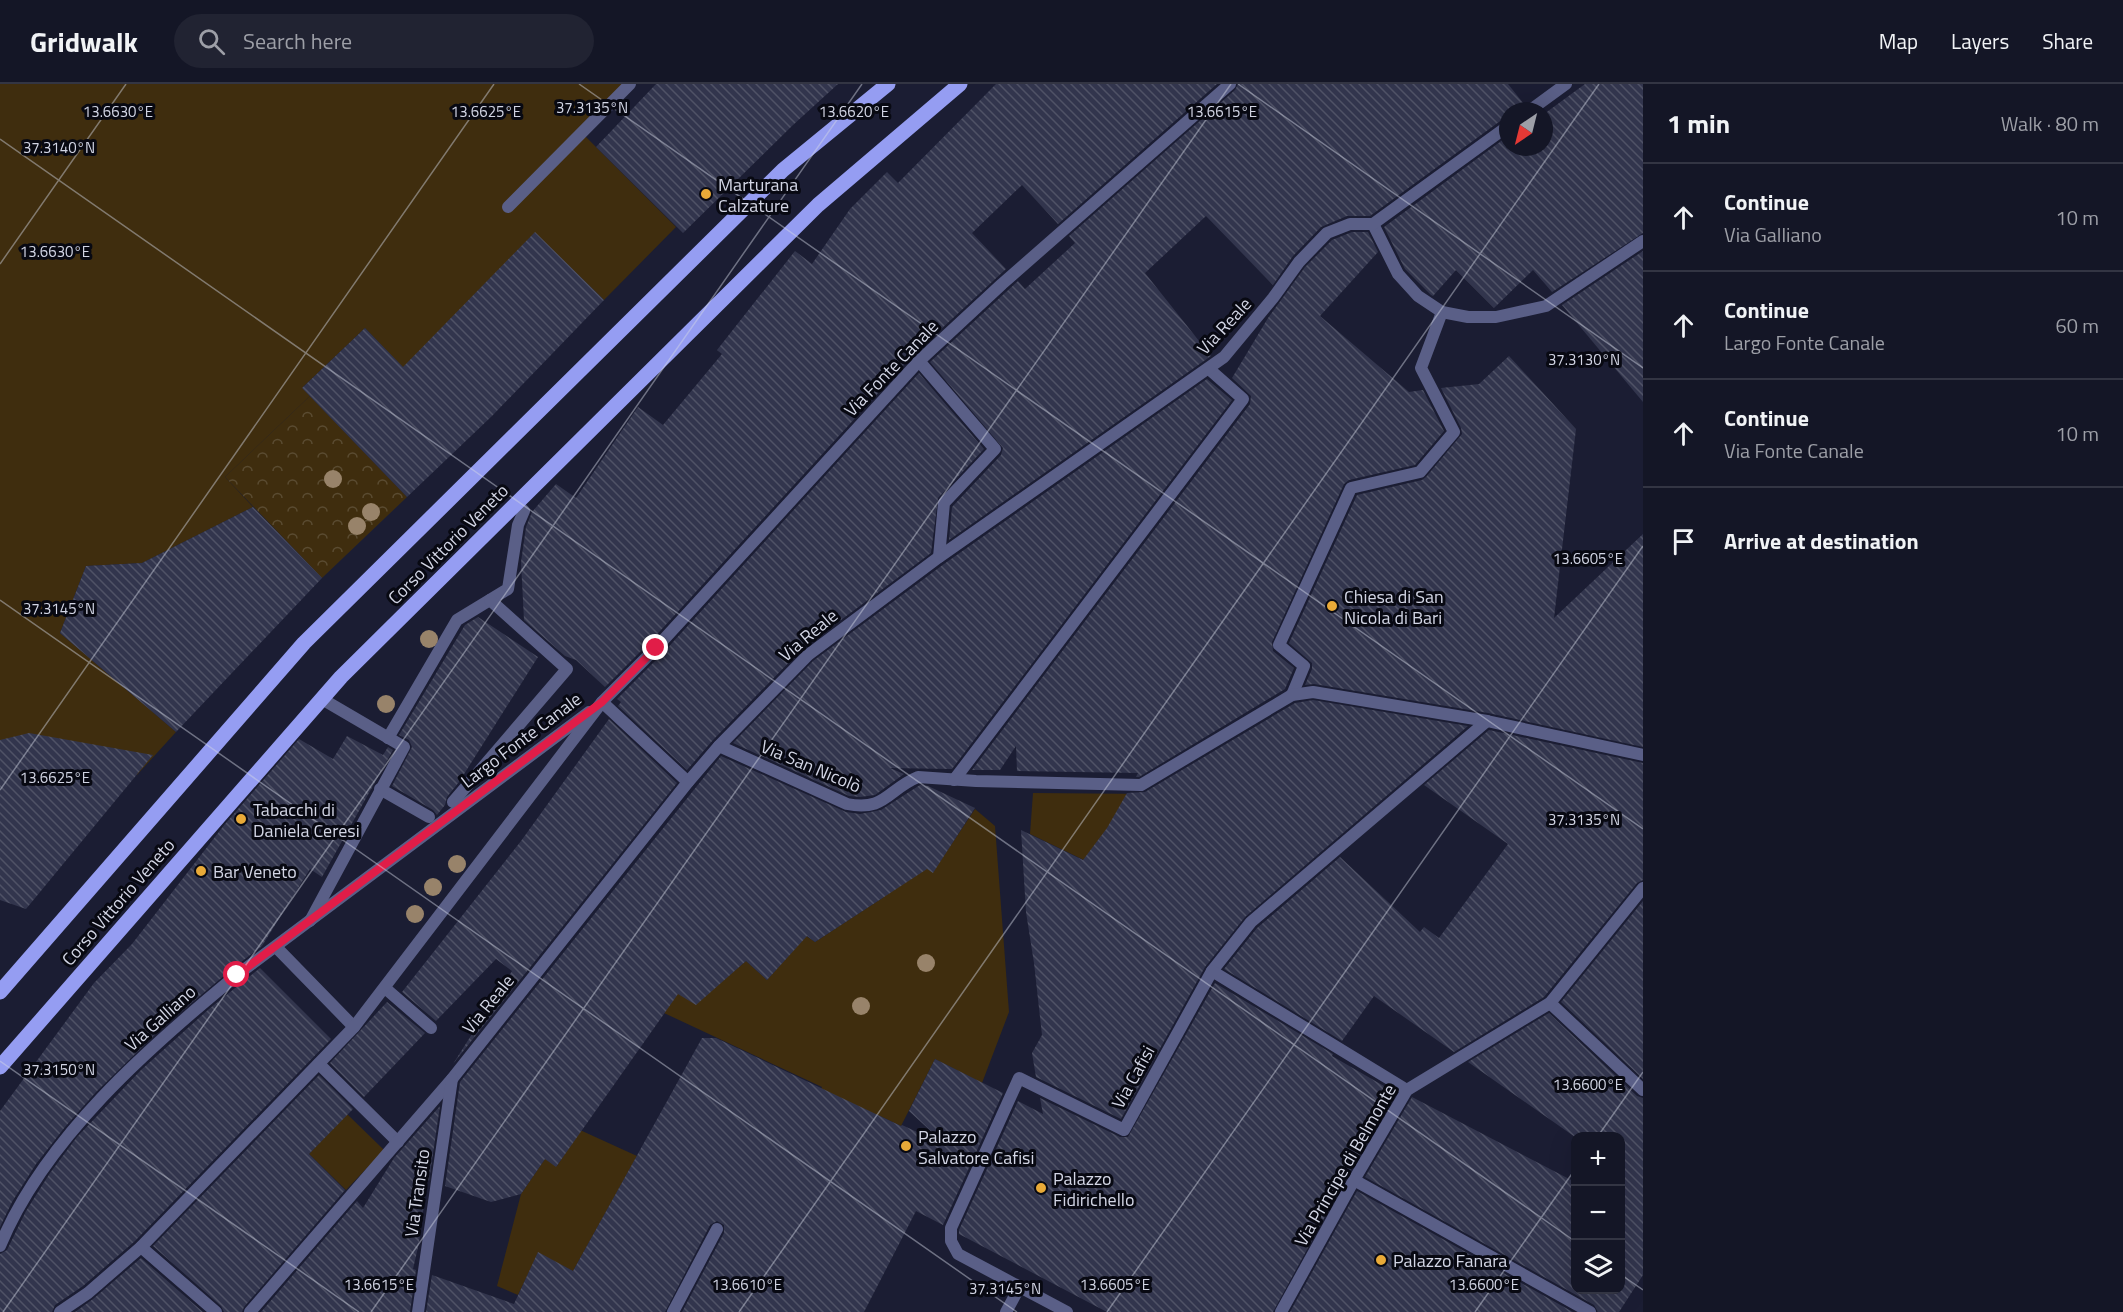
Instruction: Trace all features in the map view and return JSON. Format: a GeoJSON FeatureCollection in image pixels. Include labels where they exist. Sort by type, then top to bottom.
{"type":"FeatureCollection","features":[{"type":"Feature","properties":{"kind":"main road","name":"Corso Vittorio Veneto"},"geometry":{"type":"LineString","coordinates":[[0,992],[304,644],[783,170],[888,84]]}},
{"type":"Feature","properties":{"kind":"main road","name":"Corso Vittorio Veneto"},"geometry":{"type":"LineString","coordinates":[[0,1067],[341,677],[818,205],[960,84]]}},
{"type":"Feature","properties":{"kind":"street"},"geometry":{"type":"LineString","coordinates":[[508,207],[630,84]]}},
{"type":"Feature","properties":{"kind":"street","name":"Via Fonte Canale"},"geometry":{"type":"LineString","coordinates":[[602,702],[656,648],[919,361],[1028,260],[1230,84]]}},
{"type":"Feature","properties":{"kind":"street"},"geometry":{"type":"LineString","coordinates":[[1541,102],[1566,84]]}},
{"type":"Feature","properties":{"kind":"street"},"geometry":{"type":"LineString","coordinates":[[1499,133],[1373,224],[1398,274],[1418,296],[1442,312],[1468,317],[1496,317],[1546,306],[1643,241]]}},
{"type":"Feature","properties":{"kind":"street","name":"Via Reale"},"geometry":{"type":"LineString","coordinates":[[250,1312],[452,1078],[688,782],[719,746],[808,655],[939,557],[1224,357],[1273,298],[1299,262],[1326,233],[1350,224],[1373,224]]}},
{"type":"Feature","properties":{"kind":"street"},"geometry":{"type":"LineString","coordinates":[[1292,695],[1304,666],[1279,645],[1351,488],[1420,472],[1454,432],[1421,368],[1442,312]]}},
{"type":"Feature","properties":{"kind":"street"},"geometry":{"type":"LineString","coordinates":[[919,361],[995,449],[944,503],[939,557]]}},
{"type":"Feature","properties":{"kind":"street"},"geometry":{"type":"LineString","coordinates":[[954,780],[1243,399],[1209,369]]}},
{"type":"Feature","properties":{"kind":"street"},"geometry":{"type":"LineString","coordinates":[[388,738],[457,620],[508,589],[518,525],[524,511],[516,504]]}},
{"type":"Feature","properties":{"kind":"street"},"geometry":{"type":"LineString","coordinates":[[453,802],[567,669],[490,600]]}},
{"type":"Feature","properties":{"kind":"street"},"geometry":{"type":"LineString","coordinates":[[1292,695],[1308,692],[1324,693],[1487,721],[1643,755]]}},
{"type":"Feature","properties":{"kind":"street","name":"Via San Nicolò"},"geometry":{"type":"LineString","coordinates":[[719,746],[847,804],[859,807],[881,802],[909,780],[918,777],[1141,785],[1292,695]]}},
{"type":"Feature","properties":{"kind":"street"},"geometry":{"type":"LineString","coordinates":[[310,922],[404,747],[322,699]]}},
{"type":"Feature","properties":{"kind":"street"},"geometry":{"type":"LineString","coordinates":[[602,702],[688,782]]}},
{"type":"Feature","properties":{"kind":"street","name":"Largo Fonte Canale"},"geometry":{"type":"LineString","coordinates":[[276,947],[602,702]]}},
{"type":"Feature","properties":{"kind":"street","name":"Largo Fonte Canale"},"geometry":{"type":"LineString","coordinates":[[60,1312],[88,1293],[141,1247],[354,1027],[602,702]]}},
{"type":"Feature","properties":{"kind":"street"},"geometry":{"type":"LineString","coordinates":[[1407,1090],[1212,971],[1251,922],[1487,721]]}},
{"type":"Feature","properties":{"kind":"street"},"geometry":{"type":"LineString","coordinates":[[380,789],[429,817]]}},
{"type":"Feature","properties":{"kind":"street","name":"Via Principe di Belmonte"},"geometry":{"type":"LineString","coordinates":[[1281,1312],[1407,1090],[1550,1003],[1643,888]]}},
{"type":"Feature","properties":{"kind":"street"},"geometry":{"type":"LineString","coordinates":[[276,947],[354,1027]]}},
{"type":"Feature","properties":{"kind":"street","name":"Via Galliano"},"geometry":{"type":"LineString","coordinates":[[0,1246],[20,1204],[79,1123],[184,1018],[276,947]]}},
{"type":"Feature","properties":{"kind":"street","name":"Via Cafisi"},"geometry":{"type":"LineString","coordinates":[[1067,1312],[958,1254],[951,1241],[951,1228],[1019,1078],[1124,1130],[1212,971]]}},
{"type":"Feature","properties":{"kind":"street"},"geometry":{"type":"LineString","coordinates":[[385,988],[431,1028]]}},
{"type":"Feature","properties":{"kind":"street"},"geometry":{"type":"LineString","coordinates":[[1550,1003],[1643,1090]]}},
{"type":"Feature","properties":{"kind":"street"},"geometry":{"type":"LineString","coordinates":[[319,1064],[398,1142]]}},
{"type":"Feature","properties":{"kind":"street","name":"Via Transito"},"geometry":{"type":"LineString","coordinates":[[418,1312],[452,1078]]}},
{"type":"Feature","properties":{"kind":"street"},"geometry":{"type":"LineString","coordinates":[[1354,1180],[1590,1312]]}},
{"type":"Feature","properties":{"kind":"street"},"geometry":{"type":"LineString","coordinates":[[673,1312],[717,1229]]}},
{"type":"Feature","properties":{"kind":"street"},"geometry":{"type":"LineString","coordinates":[[141,1247],[216,1312]]}},
{"type":"Feature","properties":{"kind":"street"},"geometry":{"type":"LineString","coordinates":[[1006,1312],[1019,1288]]}},
{"type":"Feature","properties":{"kind":"green space"},"geometry":{"type":"Polygon","coordinates":[[[0,84],[630,84],[582,133],[676,227],[604,300],[535,233],[470,437],[365,328],[303,387],[310,396],[225,477],[253,507],[142,563],[86,566],[60,633],[176,732],[137,775],[99,746],[0,744],[0,84]]]}},
{"type":"Feature","properties":{"kind":"green space"},"geometry":{"type":"Polygon","coordinates":[[[310,396],[407,497],[322,578],[225,477],[310,396]]]}},
{"type":"Feature","properties":{"kind":"green space"},"geometry":{"type":"Polygon","coordinates":[[[1033,793],[1151,794],[1088,862],[1030,834],[1033,793]]]}},
{"type":"Feature","properties":{"kind":"green space"},"geometry":{"type":"Polygon","coordinates":[[[975,809],[995,826],[1009,1012],[982,1083],[935,1059],[901,1126],[878,1115],[852,1167],[797,1141],[822,1087],[632,998],[708,977],[719,984],[746,961],[767,980],[806,936],[815,942],[884,897],[881,841],[933,872],[975,809]]]}},
{"type":"Feature","properties":{"kind":"green space"},"geometry":{"type":"Polygon","coordinates":[[[347,1114],[384,1150],[346,1190],[309,1154],[347,1114]]]}},
{"type":"Feature","properties":{"kind":"green space"},"geometry":{"type":"Polygon","coordinates":[[[580,1130],[637,1156],[573,1271],[538,1253],[518,1295],[497,1286],[521,1194],[545,1159],[557,1166],[580,1130]]]}},
{"type":"Feature","properties":{"kind":"building"},"geometry":{"type":"Polygon","coordinates":[[[656,84],[838,84],[683,233],[596,147],[656,84]]]}},
{"type":"Feature","properties":{"kind":"building"},"geometry":{"type":"Polygon","coordinates":[[[996,84],[1217,84],[1058,224],[1022,185],[972,233],[1006,269],[913,355],[650,642],[605,687],[576,660],[565,656],[524,620],[521,562],[526,527],[532,512],[556,484],[576,498],[638,407],[663,425],[722,354],[717,350],[795,251],[812,264],[850,209],[887,172],[898,183],[996,84]]]}},
{"type":"Feature","properties":{"kind":"building"},"geometry":{"type":"Polygon","coordinates":[[[1238,84],[1508,84],[1522,102],[1499,102],[1499,122],[1370,216],[1347,216],[1321,227],[1293,256],[1273,285],[1206,216],[1145,273],[1211,356],[949,540],[952,507],[1001,455],[1003,448],[930,362],[1018,281],[1025,289],[1075,243],[1069,236],[1235,90],[1238,84]]]}},
{"type":"Feature","properties":{"kind":"building"},"geometry":{"type":"Polygon","coordinates":[[[1585,84],[1643,84],[1643,233],[1552,292],[1533,270],[1494,308],[1456,270],[1433,296],[1431,295],[1405,269],[1384,227],[1499,143],[1499,156],[1553,156],[1553,107],[1585,84]]]}},
{"type":"Feature","properties":{"kind":"building"},"geometry":{"type":"Polygon","coordinates":[[[535,232],[604,300],[492,416],[407,497],[302,388],[365,328],[403,367],[535,232]]]}},
{"type":"Feature","properties":{"kind":"building"},"geometry":{"type":"Polygon","coordinates":[[[1352,232],[1368,232],[1378,252],[1320,316],[1409,392],[1423,390],[1444,431],[1415,465],[1349,480],[1344,484],[1272,642],[1273,651],[1294,668],[1285,689],[1139,777],[1136,777],[1138,773],[1017,771],[1016,746],[1000,770],[972,770],[1250,404],[1251,396],[1232,378],[1268,318],[1305,267],[1332,240],[1352,232]]]}},
{"type":"Feature","properties":{"kind":"building"},"geometry":{"type":"Polygon","coordinates":[[[1643,251],[1643,402],[1562,305],[1643,251]]]}},
{"type":"Feature","properties":{"kind":"building"},"geometry":{"type":"Polygon","coordinates":[[[1509,356],[1576,429],[1554,618],[1643,534],[1643,747],[1488,713],[1314,684],[1305,685],[1312,669],[1312,663],[1289,643],[1357,495],[1422,480],[1426,477],[1462,434],[1441,388],[1479,384],[1509,356]]]}},
{"type":"Feature","properties":{"kind":"building"},"geometry":{"type":"Polygon","coordinates":[[[919,373],[984,449],[938,498],[931,553],[802,649],[713,740],[687,770],[618,706],[621,702],[617,699],[662,654],[919,373]]]}},
{"type":"Feature","properties":{"kind":"building"},"geometry":{"type":"Polygon","coordinates":[[[1207,379],[1232,400],[952,769],[890,768],[904,774],[875,795],[849,796],[733,743],[813,661],[944,564],[1207,379]]]}},
{"type":"Feature","properties":{"kind":"building"},"geometry":{"type":"Polygon","coordinates":[[[253,507],[322,578],[176,732],[60,633],[86,566],[142,563],[253,507]]]}},
{"type":"Feature","properties":{"kind":"building"},"geometry":{"type":"Polygon","coordinates":[[[478,617],[538,657],[437,815],[433,810],[392,786],[412,747],[409,740],[399,735],[465,625],[478,617]]]}},
{"type":"Feature","properties":{"kind":"building"},"geometry":{"type":"Polygon","coordinates":[[[1313,700],[1468,726],[1245,917],[1205,967],[1121,1119],[1036,1077],[1032,1053],[1042,1035],[1026,912],[1021,830],[1083,860],[1107,828],[1127,793],[1145,792],[1295,703],[1313,700]]]}},
{"type":"Feature","properties":{"kind":"building"},"geometry":{"type":"Polygon","coordinates":[[[609,719],[677,783],[453,1064],[512,971],[496,959],[436,1021],[402,992],[521,841],[609,719]]]}},
{"type":"Feature","properties":{"kind":"building"},"geometry":{"type":"Polygon","coordinates":[[[1489,730],[1643,763],[1643,880],[1637,883],[1544,997],[1454,1052],[1374,996],[1342,1041],[1224,969],[1257,928],[1340,857],[1420,932],[1424,927],[1439,938],[1508,844],[1424,785],[1489,730]]]}},
{"type":"Feature","properties":{"kind":"building"},"geometry":{"type":"Polygon","coordinates":[[[29,733],[153,755],[26,909],[0,900],[0,740],[29,733]]]}},
{"type":"Feature","properties":{"kind":"building"},"geometry":{"type":"Polygon","coordinates":[[[347,736],[383,755],[388,747],[393,750],[322,877],[310,869],[262,946],[163,1027],[96,1092],[36,1164],[12,1202],[0,1227],[0,1111],[94,983],[132,944],[225,824],[299,739],[333,759],[347,736]]]}},
{"type":"Feature","properties":{"kind":"building"},"geometry":{"type":"Polygon","coordinates":[[[721,756],[846,812],[860,814],[881,810],[920,785],[928,786],[975,808],[933,873],[927,869],[815,942],[807,936],[767,980],[746,961],[696,1005],[678,994],[556,1167],[545,1159],[521,1194],[491,1202],[445,1186],[460,1082],[721,756]]]}},
{"type":"Feature","properties":{"kind":"building"},"geometry":{"type":"Polygon","coordinates":[[[1643,901],[1643,1079],[1561,1002],[1643,901]]]}},
{"type":"Feature","properties":{"kind":"building"},"geometry":{"type":"Polygon","coordinates":[[[260,968],[331,1039],[135,1241],[83,1286],[55,1305],[52,1312],[0,1312],[0,1254],[7,1250],[26,1211],[50,1173],[77,1137],[141,1070],[209,1009],[260,968]]]}},
{"type":"Feature","properties":{"kind":"building"},"geometry":{"type":"Polygon","coordinates":[[[1215,983],[1396,1093],[1347,1176],[1273,1312],[1107,1312],[959,1234],[1018,1101],[1043,1114],[1040,1098],[1120,1137],[1128,1137],[1215,983]]]}},
{"type":"Feature","properties":{"kind":"building"},"geometry":{"type":"Polygon","coordinates":[[[387,1002],[425,1033],[364,1097],[330,1063],[387,1002]]]}},
{"type":"Feature","properties":{"kind":"building"},"geometry":{"type":"Polygon","coordinates":[[[1549,1013],[1637,1096],[1643,1098],[1643,1275],[1619,1312],[1598,1312],[1594,1305],[1574,1294],[1625,1294],[1625,1132],[1571,1132],[1571,1134],[1468,1062],[1549,1013]]]}},
{"type":"Feature","properties":{"kind":"building"},"geometry":{"type":"Polygon","coordinates":[[[702,1038],[716,1038],[947,1146],[909,1111],[935,1059],[1003,1093],[943,1225],[916,1211],[864,1312],[682,1312],[724,1233],[724,1225],[717,1221],[710,1225],[665,1312],[426,1312],[432,1275],[514,1304],[538,1252],[573,1271],[702,1038]]]}},
{"type":"Feature","properties":{"kind":"building"},"geometry":{"type":"Polygon","coordinates":[[[319,1075],[353,1109],[309,1154],[345,1190],[242,1312],[224,1312],[221,1306],[153,1246],[319,1075]]]}},
{"type":"Feature","properties":{"kind":"building"},"geometry":{"type":"Polygon","coordinates":[[[1412,1097],[1571,1180],[1571,1292],[1365,1177],[1412,1097]]]}},
{"type":"Feature","properties":{"kind":"building"},"geometry":{"type":"Polygon","coordinates":[[[440,1106],[413,1269],[416,1270],[410,1312],[261,1312],[357,1201],[363,1208],[394,1158],[440,1106]]]}},
{"type":"Feature","properties":{"kind":"building","name":"Palazzo Fanara"},"geometry":{"type":"Polygon","coordinates":[[[1357,1191],[1573,1312],[1290,1312],[1357,1191]]]}},
{"type":"Feature","properties":{"kind":"building"},"geometry":{"type":"Polygon","coordinates":[[[141,1258],[203,1312],[75,1312],[93,1299],[141,1258]]]}},
{"type":"Feature","properties":{"kind":"place","name":"Marturana Calzature"},"geometry":{"type":"Point","coordinates":[706,194]}},
{"type":"Feature","properties":{"kind":"place","name":"Chiesa di San Nicola di Bari"},"geometry":{"type":"Point","coordinates":[1332,606]}},
{"type":"Feature","properties":{"kind":"place","name":"Tabacchi di Daniela Ceresi"},"geometry":{"type":"Point","coordinates":[241,819]}},
{"type":"Feature","properties":{"kind":"place","name":"Bar Veneto"},"geometry":{"type":"Point","coordinates":[201,871]}},
{"type":"Feature","properties":{"kind":"place","name":"Palazzo Salvatore Cafisi"},"geometry":{"type":"Point","coordinates":[906,1146]}},
{"type":"Feature","properties":{"kind":"place","name":"Palazzo Fidirichello"},"geometry":{"type":"Point","coordinates":[1041,1188]}},
{"type":"Feature","properties":{"kind":"place","name":"Palazzo Fanara"},"geometry":{"type":"Point","coordinates":[1381,1260]}},
{"type":"Feature","properties":{"kind":"route"},"geometry":{"type":"LineString","coordinates":[[237,975],[602,702],[656,648]]}}]}
